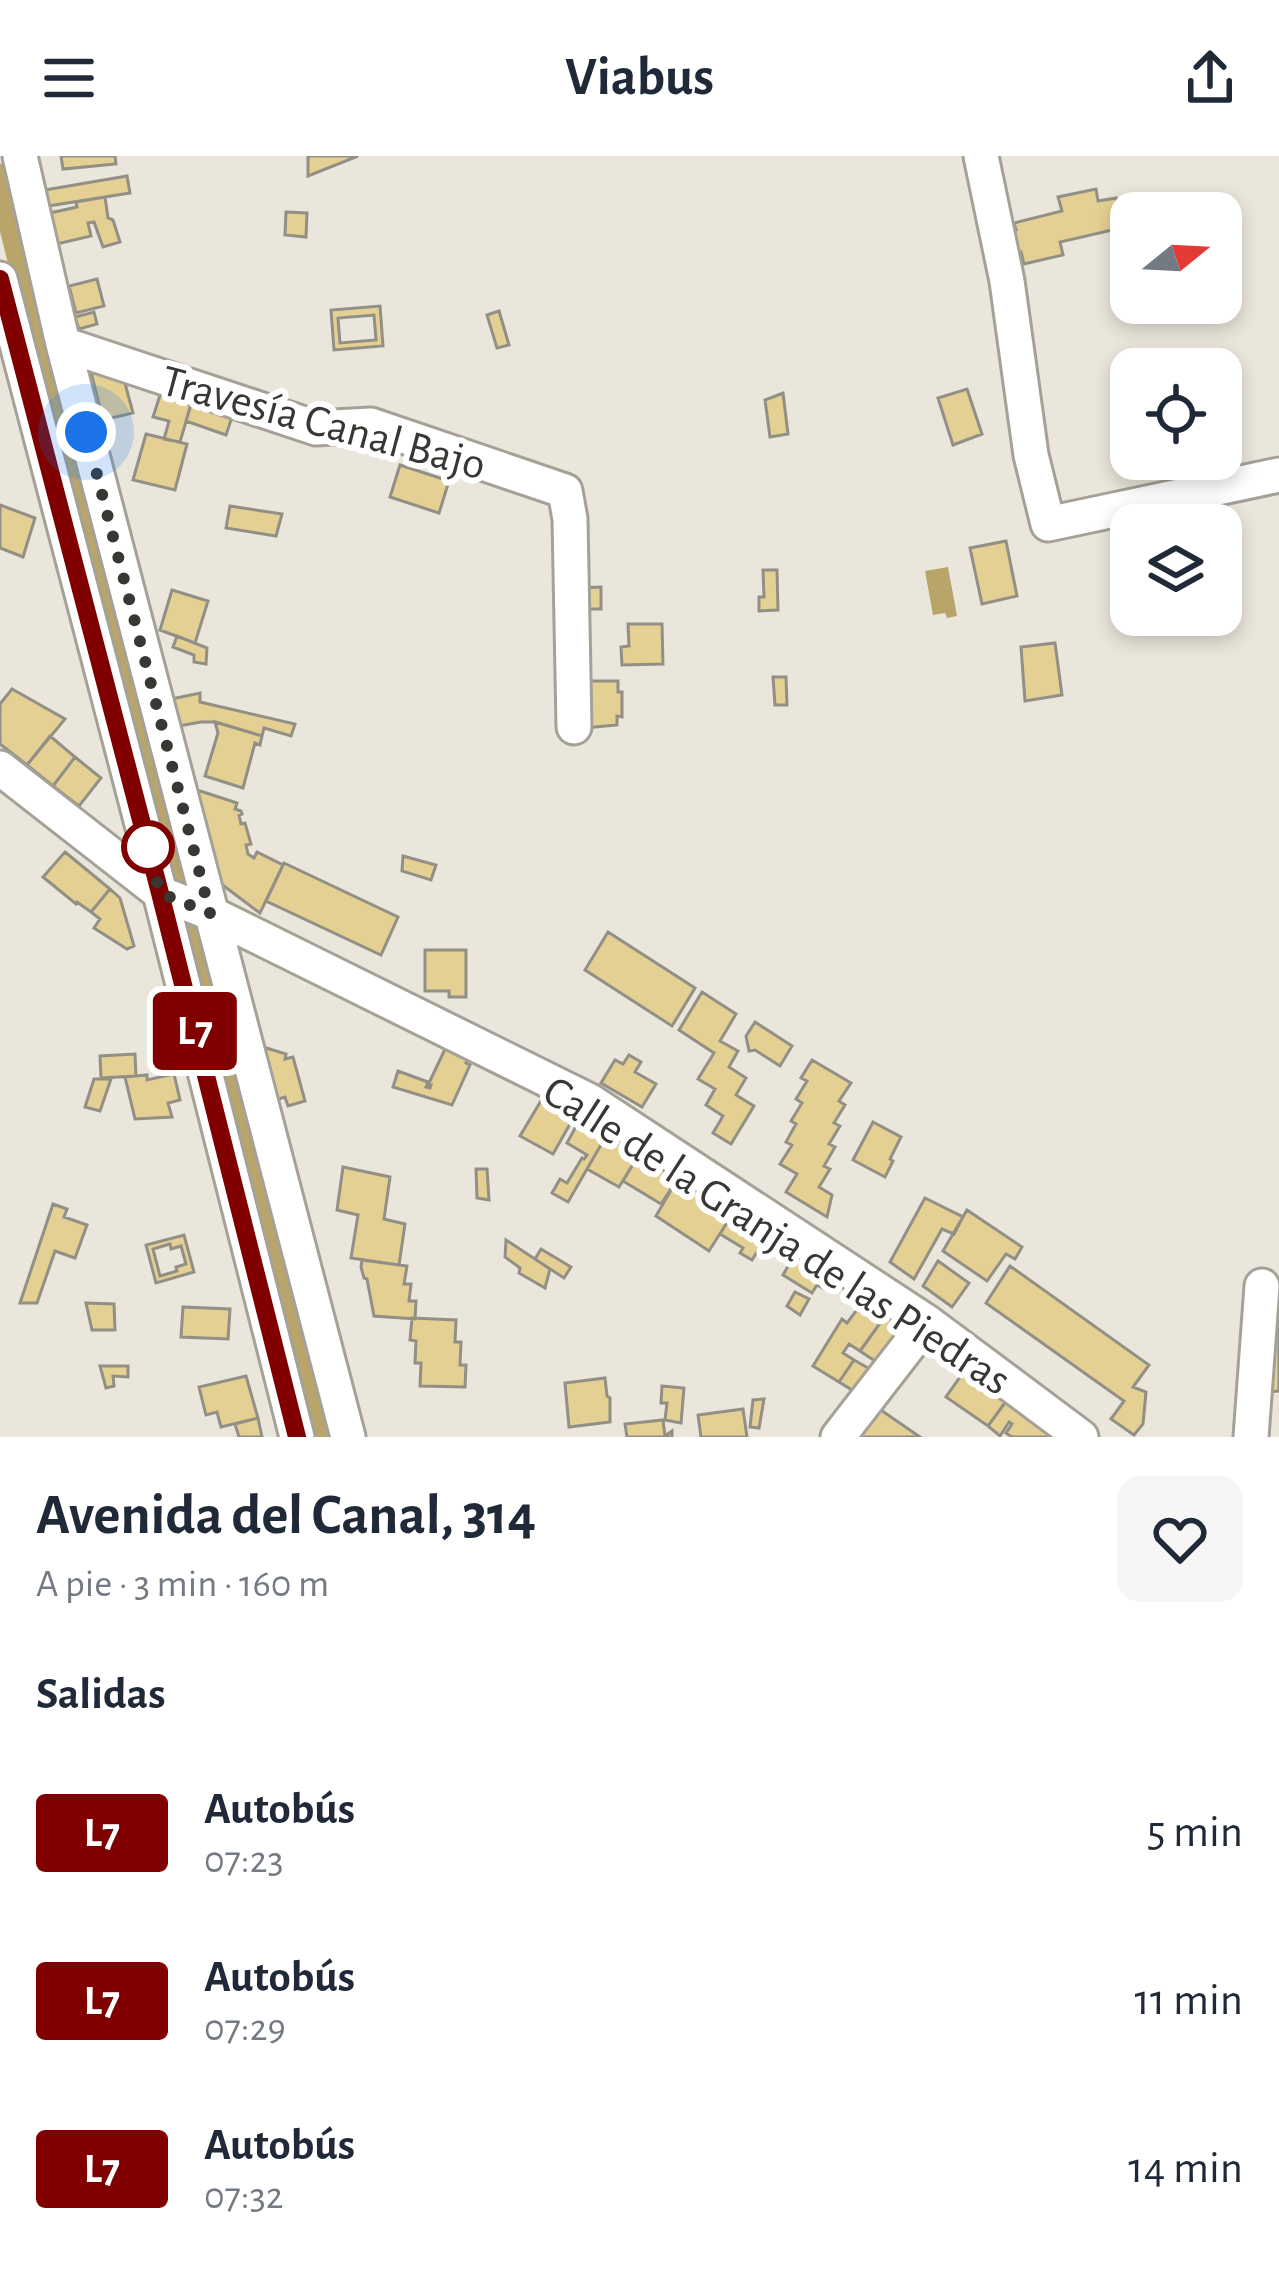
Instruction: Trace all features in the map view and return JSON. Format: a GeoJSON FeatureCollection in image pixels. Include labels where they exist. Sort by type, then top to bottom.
{"type":"FeatureCollection","features":[{"type":"Feature","properties":{"kind":"street"},"geometry":{"type":"LineString","coordinates":[[20,156],[63,344],[348,1437]]}},
{"type":"Feature","properties":{"kind":"street"},"geometry":{"type":"LineString","coordinates":[[981,156],[1007,280],[1030,454],[1048,524],[1279,475]]}},
{"type":"Feature","properties":{"kind":"street"},"geometry":{"type":"LineString","coordinates":[[0,280],[297,1437]]}},
{"type":"Feature","properties":{"kind":"street","name":"Travesía Canal Bajo"},"geometry":{"type":"LineString","coordinates":[[63,344],[316,428],[370,425],[565,491],[570,519],[574,727]]}},
{"type":"Feature","properties":{"kind":"street","name":"Calle de la Granja de las Piedras"},"geometry":{"type":"LineString","coordinates":[[0,767],[160,893],[210,913],[590,1101],[927,1322],[1082,1437]]}},
{"type":"Feature","properties":{"kind":"street"},"geometry":{"type":"LineString","coordinates":[[1251,1437],[1262,1286]]}},
{"type":"Feature","properties":{"kind":"street"},"geometry":{"type":"LineString","coordinates":[[838,1437],[927,1322]]}},
{"type":"Feature","properties":{"kind":"shaded area"},"geometry":{"type":"Polygon","coordinates":[[[948,567],[957,616],[947,618],[945,613],[933,615],[925,571],[948,567]]]}},
{"type":"Feature","properties":{"kind":"building"},"geometry":{"type":"Polygon","coordinates":[[[61,156],[115,156],[116,164],[63,169],[61,156]]]}},
{"type":"Feature","properties":{"kind":"building"},"geometry":{"type":"Polygon","coordinates":[[[308,156],[358,156],[308,176],[308,156]]]}},
{"type":"Feature","properties":{"kind":"building"},"geometry":{"type":"Polygon","coordinates":[[[127,176],[130,193],[42,207],[39,191],[127,176]]]}},
{"type":"Feature","properties":{"kind":"building"},"geometry":{"type":"Polygon","coordinates":[[[1096,189],[1098,201],[1110,199],[1110,230],[1060,242],[1063,255],[1024,264],[1021,252],[1012,254],[1007,232],[1016,230],[1014,223],[1062,211],[1058,197],[1096,189]]]}},
{"type":"Feature","properties":{"kind":"building"},"geometry":{"type":"Polygon","coordinates":[[[105,197],[108,218],[120,242],[103,247],[94,222],[88,223],[91,236],[57,244],[50,213],[105,197]]]}},
{"type":"Feature","properties":{"kind":"building"},"geometry":{"type":"Polygon","coordinates":[[[286,212],[307,213],[306,237],[285,235],[286,212]]]}},
{"type":"Feature","properties":{"kind":"building"},"geometry":{"type":"Polygon","coordinates":[[[97,279],[104,306],[76,313],[69,286],[97,279]]]}},
{"type":"Feature","properties":{"kind":"building"},"geometry":{"type":"Polygon","coordinates":[[[380,306],[383,346],[334,350],[331,310],[380,306]],[[374,315],[338,318],[340,343],[376,340],[374,315]]]}},
{"type":"Feature","properties":{"kind":"building"},"geometry":{"type":"Polygon","coordinates":[[[499,311],[509,345],[497,348],[487,315],[499,311]]]}},
{"type":"Feature","properties":{"kind":"building"},"geometry":{"type":"Polygon","coordinates":[[[94,312],[97,324],[79,329],[75,317],[94,312]]]}},
{"type":"Feature","properties":{"kind":"building"},"geometry":{"type":"Polygon","coordinates":[[[89,364],[123,376],[133,413],[103,420],[89,364]]]}},
{"type":"Feature","properties":{"kind":"building"},"geometry":{"type":"Polygon","coordinates":[[[162,389],[192,401],[180,442],[164,439],[169,421],[153,417],[162,389]]]}},
{"type":"Feature","properties":{"kind":"building"},"geometry":{"type":"Polygon","coordinates":[[[967,389],[982,434],[953,445],[938,398],[967,389]]]}},
{"type":"Feature","properties":{"kind":"building"},"geometry":{"type":"Polygon","coordinates":[[[783,393],[788,434],[770,437],[765,400],[783,393]]]}},
{"type":"Feature","properties":{"kind":"building"},"geometry":{"type":"Polygon","coordinates":[[[193,397],[234,411],[226,435],[186,421],[193,397]]]}},
{"type":"Feature","properties":{"kind":"building"},"geometry":{"type":"Polygon","coordinates":[[[146,434],[187,444],[175,490],[133,480],[146,434]]]}},
{"type":"Feature","properties":{"kind":"building"},"geometry":{"type":"Polygon","coordinates":[[[400,465],[449,481],[439,513],[390,497],[400,465]]]}},
{"type":"Feature","properties":{"kind":"building"},"geometry":{"type":"Polygon","coordinates":[[[0,505],[35,518],[23,557],[0,548],[0,505]]]}},
{"type":"Feature","properties":{"kind":"building"},"geometry":{"type":"Polygon","coordinates":[[[230,506],[282,514],[276,536],[226,528],[230,506]]]}},
{"type":"Feature","properties":{"kind":"building"},"geometry":{"type":"Polygon","coordinates":[[[1006,541],[1017,596],[982,604],[970,548],[1006,541]]]}},
{"type":"Feature","properties":{"kind":"building"},"geometry":{"type":"Polygon","coordinates":[[[763,570],[777,570],[778,610],[759,611],[759,597],[764,597],[763,570]]]}},
{"type":"Feature","properties":{"kind":"building"},"geometry":{"type":"Polygon","coordinates":[[[601,587],[601,609],[577,609],[577,588],[601,587]]]}},
{"type":"Feature","properties":{"kind":"building"},"geometry":{"type":"Polygon","coordinates":[[[172,590],[208,601],[195,643],[160,630],[172,590]]]}},
{"type":"Feature","properties":{"kind":"building"},"geometry":{"type":"Polygon","coordinates":[[[628,624],[662,624],[663,664],[622,665],[621,647],[629,646],[628,624]]]}},
{"type":"Feature","properties":{"kind":"building"},"geometry":{"type":"Polygon","coordinates":[[[177,636],[207,648],[206,664],[194,662],[194,655],[173,647],[177,636]]]}},
{"type":"Feature","properties":{"kind":"building"},"geometry":{"type":"Polygon","coordinates":[[[1055,643],[1062,695],[1025,701],[1021,647],[1055,643]]]}},
{"type":"Feature","properties":{"kind":"building"},"geometry":{"type":"Polygon","coordinates":[[[773,677],[786,677],[787,705],[775,705],[773,677]]]}},
{"type":"Feature","properties":{"kind":"building"},"geometry":{"type":"Polygon","coordinates":[[[586,681],[618,681],[622,717],[617,716],[617,725],[584,728],[586,681]]]}},
{"type":"Feature","properties":{"kind":"building"},"geometry":{"type":"Polygon","coordinates":[[[12,689],[65,719],[27,765],[0,744],[0,704],[12,689]]]}},
{"type":"Feature","properties":{"kind":"building"},"geometry":{"type":"Polygon","coordinates":[[[200,693],[200,702],[295,724],[291,736],[264,728],[262,736],[216,722],[173,727],[167,700],[200,693]]]}},
{"type":"Feature","properties":{"kind":"building"},"geometry":{"type":"Polygon","coordinates":[[[215,722],[262,736],[260,745],[255,743],[243,788],[205,776],[218,733],[215,722]]]}},
{"type":"Feature","properties":{"kind":"building"},"geometry":{"type":"Polygon","coordinates":[[[50,736],[75,757],[53,786],[27,765],[50,736]]]}},
{"type":"Feature","properties":{"kind":"building"},"geometry":{"type":"Polygon","coordinates":[[[75,757],[101,778],[79,806],[53,786],[75,757]]]}},
{"type":"Feature","properties":{"kind":"building"},"geometry":{"type":"Polygon","coordinates":[[[188,787],[237,803],[235,809],[241,811],[241,824],[245,823],[251,844],[246,845],[248,854],[254,858],[257,852],[283,865],[260,913],[212,877],[188,787]]]}},
{"type":"Feature","properties":{"kind":"building"},"geometry":{"type":"Polygon","coordinates":[[[65,852],[110,889],[91,912],[43,877],[65,852]]]}},
{"type":"Feature","properties":{"kind":"building"},"geometry":{"type":"Polygon","coordinates":[[[403,856],[436,865],[431,880],[402,871],[403,856]]]}},
{"type":"Feature","properties":{"kind":"building"},"geometry":{"type":"Polygon","coordinates":[[[284,863],[398,917],[381,955],[266,901],[284,863]]]}},
{"type":"Feature","properties":{"kind":"building"},"geometry":{"type":"Polygon","coordinates":[[[110,889],[120,898],[134,946],[127,949],[94,928],[100,919],[91,912],[110,889]]]}},
{"type":"Feature","properties":{"kind":"building"},"geometry":{"type":"Polygon","coordinates":[[[608,932],[695,988],[672,1026],[585,970],[608,932]]]}},
{"type":"Feature","properties":{"kind":"building"},"geometry":{"type":"Polygon","coordinates":[[[425,950],[466,950],[466,997],[425,991],[425,950]]]}},
{"type":"Feature","properties":{"kind":"building"},"geometry":{"type":"Polygon","coordinates":[[[702,992],[736,1014],[720,1041],[738,1051],[729,1067],[746,1078],[736,1095],[754,1106],[731,1144],[713,1133],[723,1116],[706,1105],[715,1089],[698,1079],[714,1053],[679,1030],[702,992]]]}},
{"type":"Feature","properties":{"kind":"building"},"geometry":{"type":"Polygon","coordinates":[[[755,1022],[792,1046],[780,1066],[749,1051],[746,1036],[755,1022]]]}},
{"type":"Feature","properties":{"kind":"building"},"geometry":{"type":"Polygon","coordinates":[[[260,1046],[286,1054],[285,1059],[293,1057],[305,1101],[288,1106],[285,1097],[275,1100],[260,1046]]]}},
{"type":"Feature","properties":{"kind":"building"},"geometry":{"type":"Polygon","coordinates":[[[445,1049],[470,1065],[452,1105],[393,1087],[398,1071],[428,1082],[430,1088],[445,1049]]]}},
{"type":"Feature","properties":{"kind":"building"},"geometry":{"type":"Polygon","coordinates":[[[135,1054],[136,1076],[101,1078],[100,1056],[135,1054]]]}},
{"type":"Feature","properties":{"kind":"building"},"geometry":{"type":"Polygon","coordinates":[[[629,1055],[641,1062],[635,1072],[656,1084],[642,1107],[601,1083],[615,1060],[623,1064],[629,1055]]]}},
{"type":"Feature","properties":{"kind":"building"},"geometry":{"type":"Polygon","coordinates":[[[812,1060],[851,1083],[839,1101],[845,1105],[829,1144],[835,1147],[824,1166],[830,1169],[819,1187],[832,1195],[827,1217],[786,1192],[797,1174],[780,1164],[792,1145],[786,1142],[796,1124],[791,1121],[802,1103],[796,1099],[812,1060]]]}},
{"type":"Feature","properties":{"kind":"building"},"geometry":{"type":"Polygon","coordinates":[[[174,1074],[180,1100],[168,1103],[172,1117],[135,1119],[125,1077],[147,1075],[147,1080],[174,1074]]]}},
{"type":"Feature","properties":{"kind":"building"},"geometry":{"type":"Polygon","coordinates":[[[94,1079],[111,1079],[100,1111],[85,1107],[94,1079]]]}},
{"type":"Feature","properties":{"kind":"building"},"geometry":{"type":"Polygon","coordinates":[[[542,1099],[574,1117],[553,1154],[520,1136],[542,1099]]]}},
{"type":"Feature","properties":{"kind":"building"},"geometry":{"type":"Polygon","coordinates":[[[579,1121],[606,1136],[568,1202],[552,1193],[560,1179],[567,1183],[587,1155],[567,1143],[579,1121]]]}},
{"type":"Feature","properties":{"kind":"building"},"geometry":{"type":"Polygon","coordinates":[[[873,1122],[901,1137],[885,1177],[853,1160],[873,1122]]]}},
{"type":"Feature","properties":{"kind":"building"},"geometry":{"type":"Polygon","coordinates":[[[606,1136],[638,1156],[619,1187],[587,1169],[606,1136]]]}},
{"type":"Feature","properties":{"kind":"building"},"geometry":{"type":"Polygon","coordinates":[[[638,1156],[678,1178],[661,1204],[623,1181],[638,1156]]]}},
{"type":"Feature","properties":{"kind":"building"},"geometry":{"type":"Polygon","coordinates":[[[343,1167],[390,1177],[384,1219],[405,1224],[399,1265],[351,1258],[358,1215],[337,1210],[343,1167]]]}},
{"type":"Feature","properties":{"kind":"building"},"geometry":{"type":"Polygon","coordinates":[[[476,1169],[487,1169],[489,1200],[477,1198],[476,1169]]]}},
{"type":"Feature","properties":{"kind":"building"},"geometry":{"type":"Polygon","coordinates":[[[678,1178],[733,1213],[709,1251],[656,1216],[678,1178]]]}},
{"type":"Feature","properties":{"kind":"building"},"geometry":{"type":"Polygon","coordinates":[[[925,1198],[963,1217],[954,1234],[942,1229],[914,1279],[890,1262],[925,1198]]]}},
{"type":"Feature","properties":{"kind":"building"},"geometry":{"type":"Polygon","coordinates":[[[53,1204],[67,1209],[64,1217],[87,1225],[75,1258],[55,1251],[37,1303],[20,1303],[53,1204]]]}},
{"type":"Feature","properties":{"kind":"building"},"geometry":{"type":"Polygon","coordinates":[[[967,1210],[1022,1247],[1015,1259],[1006,1254],[987,1281],[943,1251],[967,1210]]]}},
{"type":"Feature","properties":{"kind":"building"},"geometry":{"type":"Polygon","coordinates":[[[733,1213],[767,1236],[752,1260],[740,1253],[743,1248],[720,1234],[733,1213]]]}},
{"type":"Feature","properties":{"kind":"building"},"geometry":{"type":"Polygon","coordinates":[[[184,1235],[194,1272],[156,1283],[146,1245],[184,1235]],[[170,1244],[153,1249],[160,1276],[186,1264],[181,1246],[171,1249],[170,1244]]]}},
{"type":"Feature","properties":{"kind":"building"},"geometry":{"type":"Polygon","coordinates":[[[506,1240],[550,1269],[545,1288],[519,1273],[520,1268],[505,1257],[506,1240]]]}},
{"type":"Feature","properties":{"kind":"building"},"geometry":{"type":"Polygon","coordinates":[[[541,1249],[571,1267],[564,1278],[535,1259],[541,1249]]]}},
{"type":"Feature","properties":{"kind":"building"},"geometry":{"type":"Polygon","coordinates":[[[796,1252],[834,1275],[826,1290],[817,1285],[812,1293],[783,1275],[796,1252]]]}},
{"type":"Feature","properties":{"kind":"building"},"geometry":{"type":"Polygon","coordinates":[[[362,1260],[407,1266],[404,1284],[411,1284],[409,1301],[416,1301],[415,1319],[374,1316],[362,1260]]]}},
{"type":"Feature","properties":{"kind":"building"},"geometry":{"type":"Polygon","coordinates":[[[938,1261],[969,1283],[952,1307],[923,1286],[938,1261]]]}},
{"type":"Feature","properties":{"kind":"building"},"geometry":{"type":"Polygon","coordinates":[[[1010,1266],[1149,1365],[1133,1387],[1146,1392],[1143,1424],[1134,1435],[1111,1419],[1124,1401],[986,1303],[1010,1266]]]}},
{"type":"Feature","properties":{"kind":"building"},"geometry":{"type":"Polygon","coordinates":[[[795,1292],[809,1299],[800,1315],[787,1306],[795,1292]]]}},
{"type":"Feature","properties":{"kind":"building"},"geometry":{"type":"Polygon","coordinates":[[[865,1299],[886,1315],[860,1351],[849,1344],[843,1353],[854,1360],[839,1382],[813,1366],[842,1319],[847,1323],[865,1299]]]}},
{"type":"Feature","properties":{"kind":"building"},"geometry":{"type":"Polygon","coordinates":[[[86,1303],[114,1304],[115,1330],[92,1330],[86,1303]]]}},
{"type":"Feature","properties":{"kind":"building"},"geometry":{"type":"Polygon","coordinates":[[[183,1307],[230,1309],[228,1339],[181,1337],[183,1307]]]}},
{"type":"Feature","properties":{"kind":"building"},"geometry":{"type":"Polygon","coordinates":[[[886,1315],[907,1329],[881,1365],[860,1351],[886,1315]]]}},
{"type":"Feature","properties":{"kind":"building"},"geometry":{"type":"Polygon","coordinates":[[[412,1318],[456,1320],[460,1365],[466,1365],[465,1387],[420,1386],[421,1363],[415,1363],[416,1341],[410,1340],[412,1318]]]}},
{"type":"Feature","properties":{"kind":"building"},"geometry":{"type":"Polygon","coordinates":[[[1272,1323],[1279,1324],[1279,1391],[1267,1392],[1272,1323]]]}},
{"type":"Feature","properties":{"kind":"building"},"geometry":{"type":"Polygon","coordinates":[[[854,1360],[875,1372],[860,1395],[839,1382],[854,1360]]]}},
{"type":"Feature","properties":{"kind":"building"},"geometry":{"type":"Polygon","coordinates":[[[100,1366],[128,1366],[128,1377],[113,1376],[114,1386],[106,1388],[100,1366]]]}},
{"type":"Feature","properties":{"kind":"building"},"geometry":{"type":"Polygon","coordinates":[[[965,1370],[1007,1400],[988,1426],[946,1397],[965,1370]]]}},
{"type":"Feature","properties":{"kind":"building"},"geometry":{"type":"Polygon","coordinates":[[[246,1376],[258,1418],[221,1427],[217,1412],[206,1415],[199,1387],[246,1376]]]}},
{"type":"Feature","properties":{"kind":"building"},"geometry":{"type":"Polygon","coordinates":[[[605,1378],[610,1422],[569,1427],[565,1383],[605,1378]]]}},
{"type":"Feature","properties":{"kind":"building"},"geometry":{"type":"Polygon","coordinates":[[[662,1386],[684,1388],[681,1423],[665,1420],[662,1386]]]}},
{"type":"Feature","properties":{"kind":"building"},"geometry":{"type":"Polygon","coordinates":[[[764,1399],[759,1428],[750,1427],[753,1400],[764,1399]]]}},
{"type":"Feature","properties":{"kind":"building"},"geometry":{"type":"Polygon","coordinates":[[[1007,1400],[1054,1433],[1052,1437],[1012,1437],[1006,1433],[1009,1422],[1000,1436],[988,1426],[1007,1400]]]}},
{"type":"Feature","properties":{"kind":"building"},"geometry":{"type":"Polygon","coordinates":[[[875,1406],[920,1437],[853,1437],[875,1406]]]}},
{"type":"Feature","properties":{"kind":"building"},"geometry":{"type":"Polygon","coordinates":[[[743,1409],[747,1437],[701,1437],[698,1415],[743,1409]]]}},
{"type":"Feature","properties":{"kind":"building"},"geometry":{"type":"Polygon","coordinates":[[[258,1418],[262,1437],[239,1437],[235,1424],[258,1418]]]}},
{"type":"Feature","properties":{"kind":"building"},"geometry":{"type":"Polygon","coordinates":[[[663,1420],[665,1436],[672,1431],[672,1437],[627,1437],[625,1424],[663,1420]]]}},
{"type":"Feature","properties":{"kind":"waterway"},"geometry":{"type":"LineString","coordinates":[[0,177],[320,1437]]}},
{"type":"Feature","properties":{"kind":"bus line","name":"L7"},"geometry":{"type":"LineString","coordinates":[[0,279],[297,1437]]}},
{"type":"Feature","properties":{"kind":"route"},"geometry":{"type":"LineString","coordinates":[[86,432],[210,913],[160,893],[148,847]]}}]}
